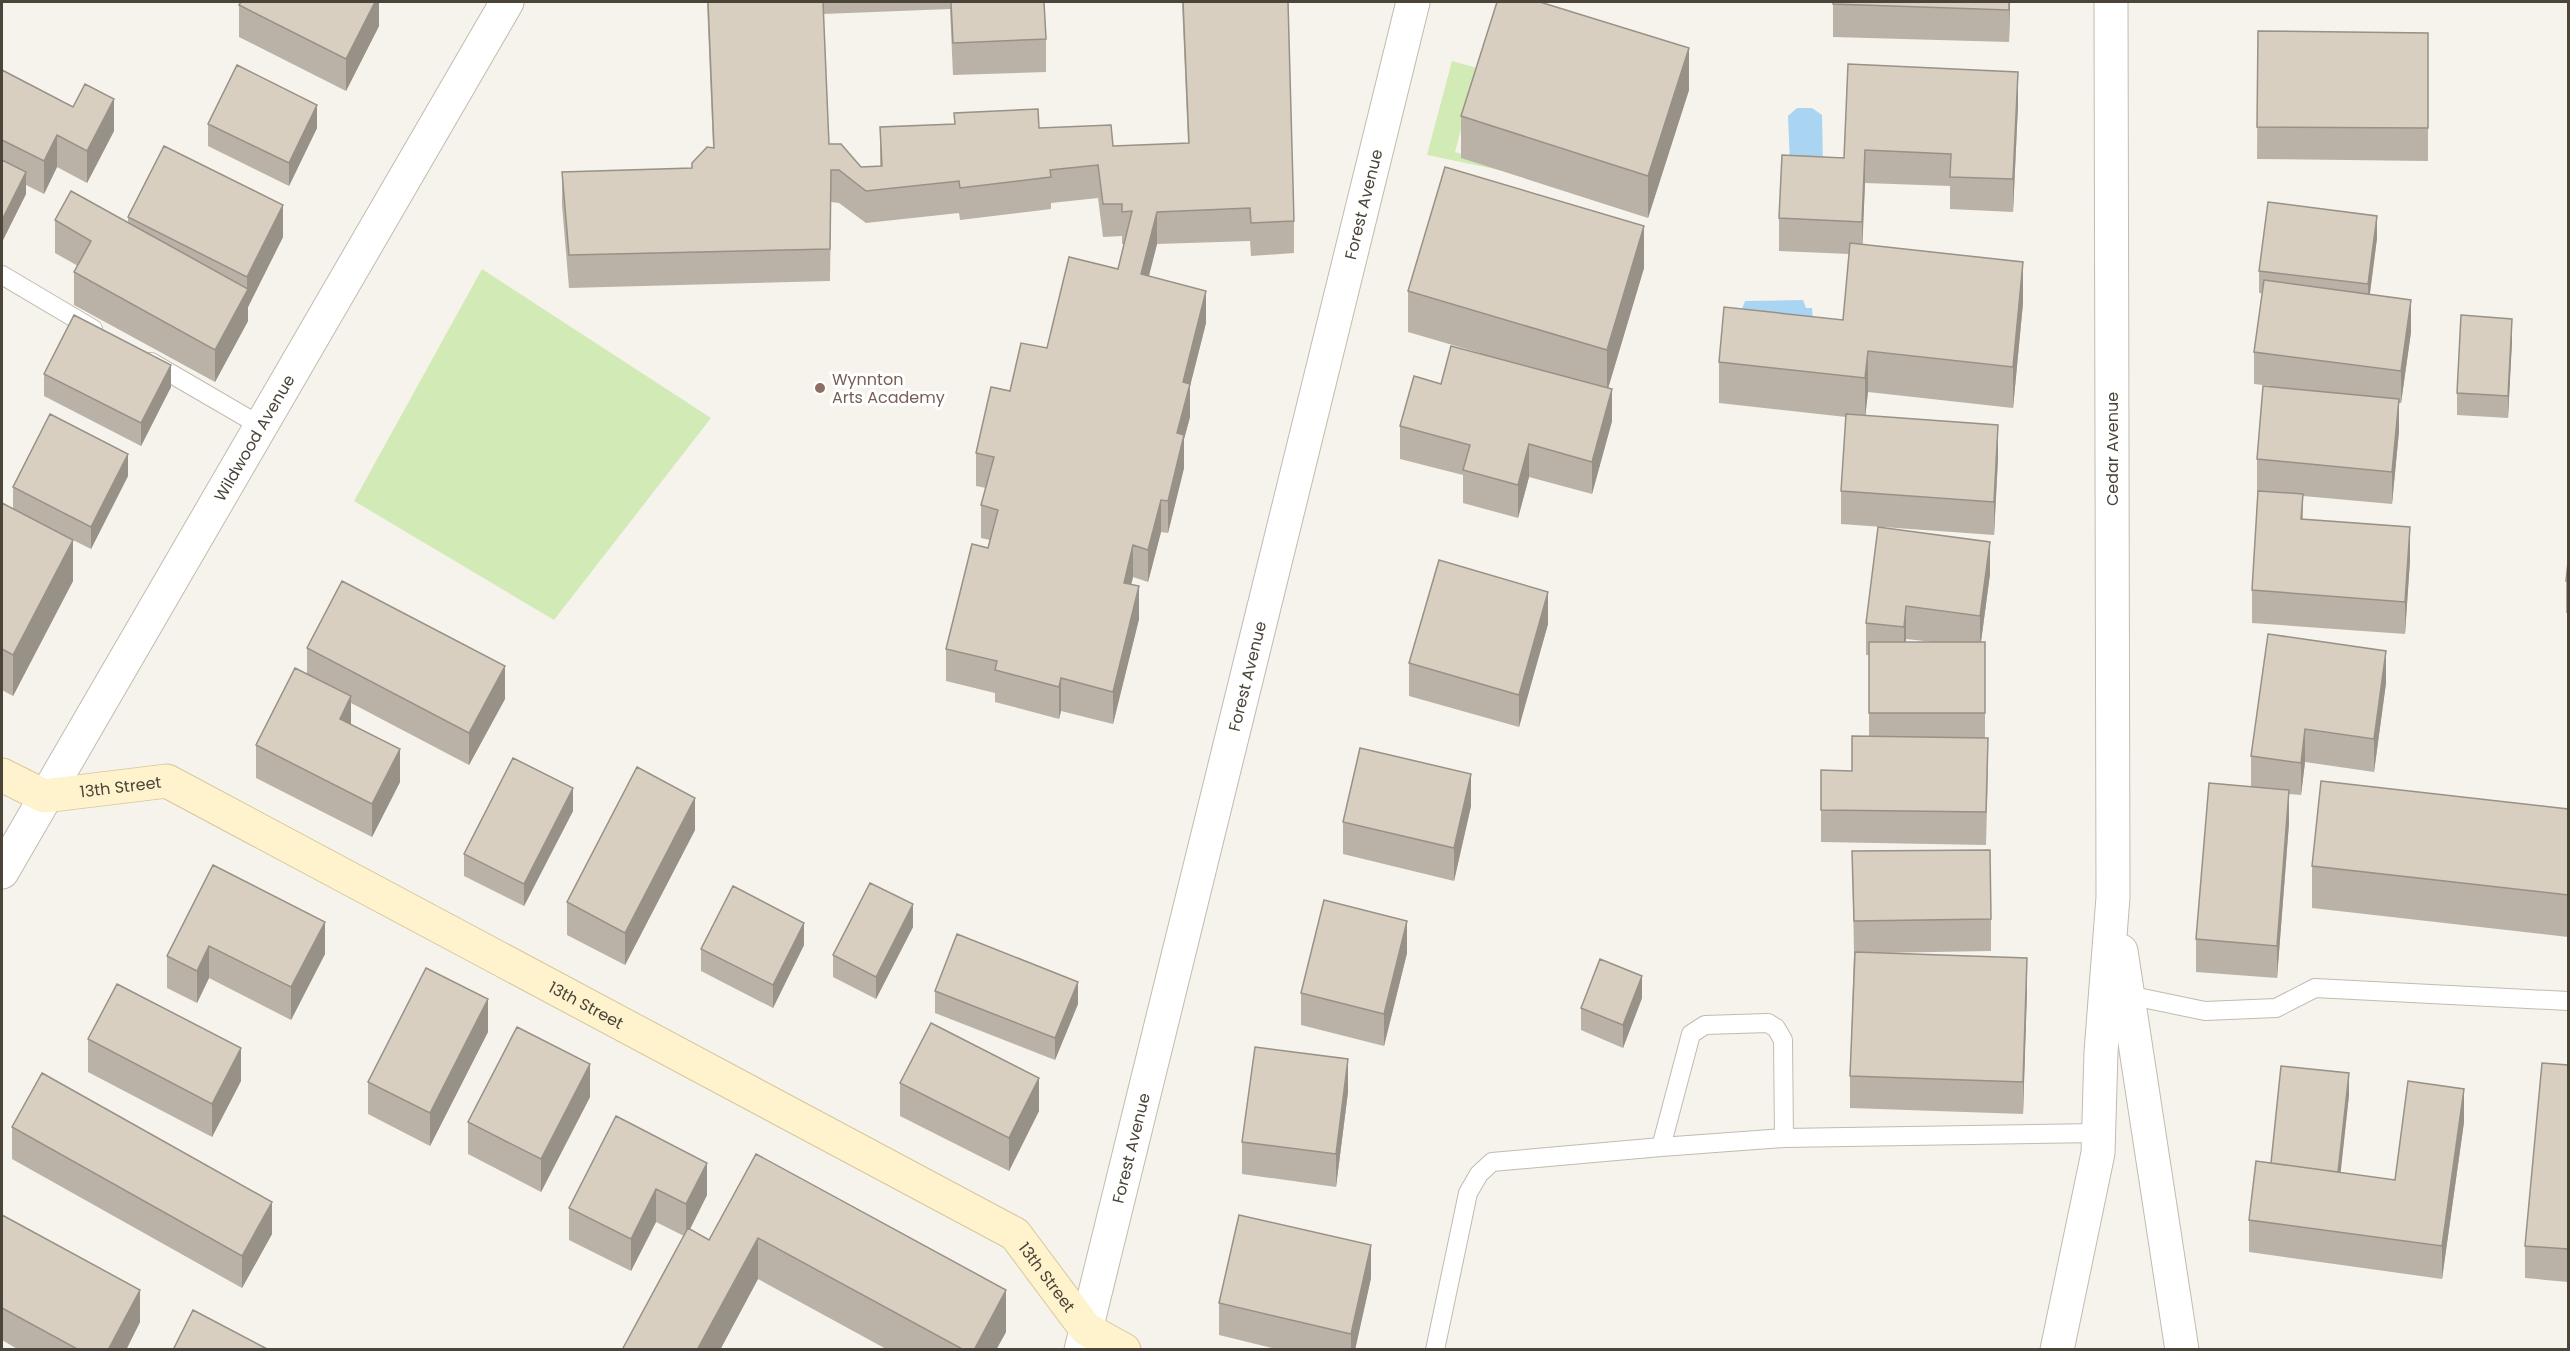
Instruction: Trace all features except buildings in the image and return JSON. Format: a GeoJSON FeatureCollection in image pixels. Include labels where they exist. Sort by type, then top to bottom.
{"type":"FeatureCollection","features":[{"type":"Feature","properties":{"kind":"main road"},"geometry":{"type":"LineString","coordinates":[[2,775],[44,796]]}},
{"type":"Feature","properties":{"kind":"main road","name":"13th Street"},"geometry":{"type":"LineString","coordinates":[[44,796],[167,781],[1015,1234],[1084,1339],[1124,1350]]}},
{"type":"Feature","properties":{"kind":"street","name":"Wildwood Avenue"},"geometry":{"type":"LineString","coordinates":[[2,872],[44,796],[507,2]]}},
{"type":"Feature","properties":{"kind":"street","name":"Forest Avenue"},"geometry":{"type":"LineString","coordinates":[[1084,1339],[1413,2]]}},
{"type":"Feature","properties":{"kind":"street","name":"Cedar Avenue"},"geometry":{"type":"LineString","coordinates":[[2110,2],[2113,897]]}},
{"type":"Feature","properties":{"kind":"street"},"geometry":{"type":"LineString","coordinates":[[2113,897],[2182,1350]]}},
{"type":"Feature","properties":{"kind":"street"},"geometry":{"type":"LineString","coordinates":[[2057,1350],[2098,1153],[2101,1052],[2113,897]]}},
{"type":"Feature","properties":{"kind":"lane"},"geometry":{"type":"LineString","coordinates":[[2,276],[111,339]]}},
{"type":"Feature","properties":{"kind":"lane"},"geometry":{"type":"LineString","coordinates":[[131,351],[261,426]]}},
{"type":"Feature","properties":{"kind":"lane"},"geometry":{"type":"LineString","coordinates":[[2128,995],[2205,1011],[2276,1008],[2315,988],[2568,1001]]}},
{"type":"Feature","properties":{"kind":"lane"},"geometry":{"type":"LineString","coordinates":[[1661,1147],[1691,1034],[1705,1025],[1768,1023],[1776,1029],[1783,1040],[1784,1138]]}},
{"type":"Feature","properties":{"kind":"lane"},"geometry":{"type":"LineString","coordinates":[[1435,1350],[1468,1193],[1479,1174],[1492,1162],[1784,1138],[2099,1133]]}},
{"type":"Feature","properties":{"kind":"green space"},"geometry":{"type":"Polygon","coordinates":[[[1452,61],[1484,70],[1464,118],[1455,152],[1558,182],[1427,155],[1452,61]]]}},
{"type":"Feature","properties":{"kind":"green space"},"geometry":{"type":"Polygon","coordinates":[[[482,269],[711,418],[554,620],[354,501],[482,269]]]}},
{"type":"Feature","properties":{"kind":"water"},"geometry":{"type":"Polygon","coordinates":[[[1797,108],[1812,108],[1822,115],[1823,165],[1790,164],[1788,116],[1797,108]]]}},
{"type":"Feature","properties":{"kind":"water"},"geometry":{"type":"Polygon","coordinates":[[[1803,300],[1806,308],[1812,308],[1813,323],[1736,309],[1742,309],[1745,301],[1803,300]]]}},
{"type":"Feature","properties":{"kind":"place","name":"Wynnton Arts Academy"},"geometry":{"type":"Point","coordinates":[820,388]}}]}
